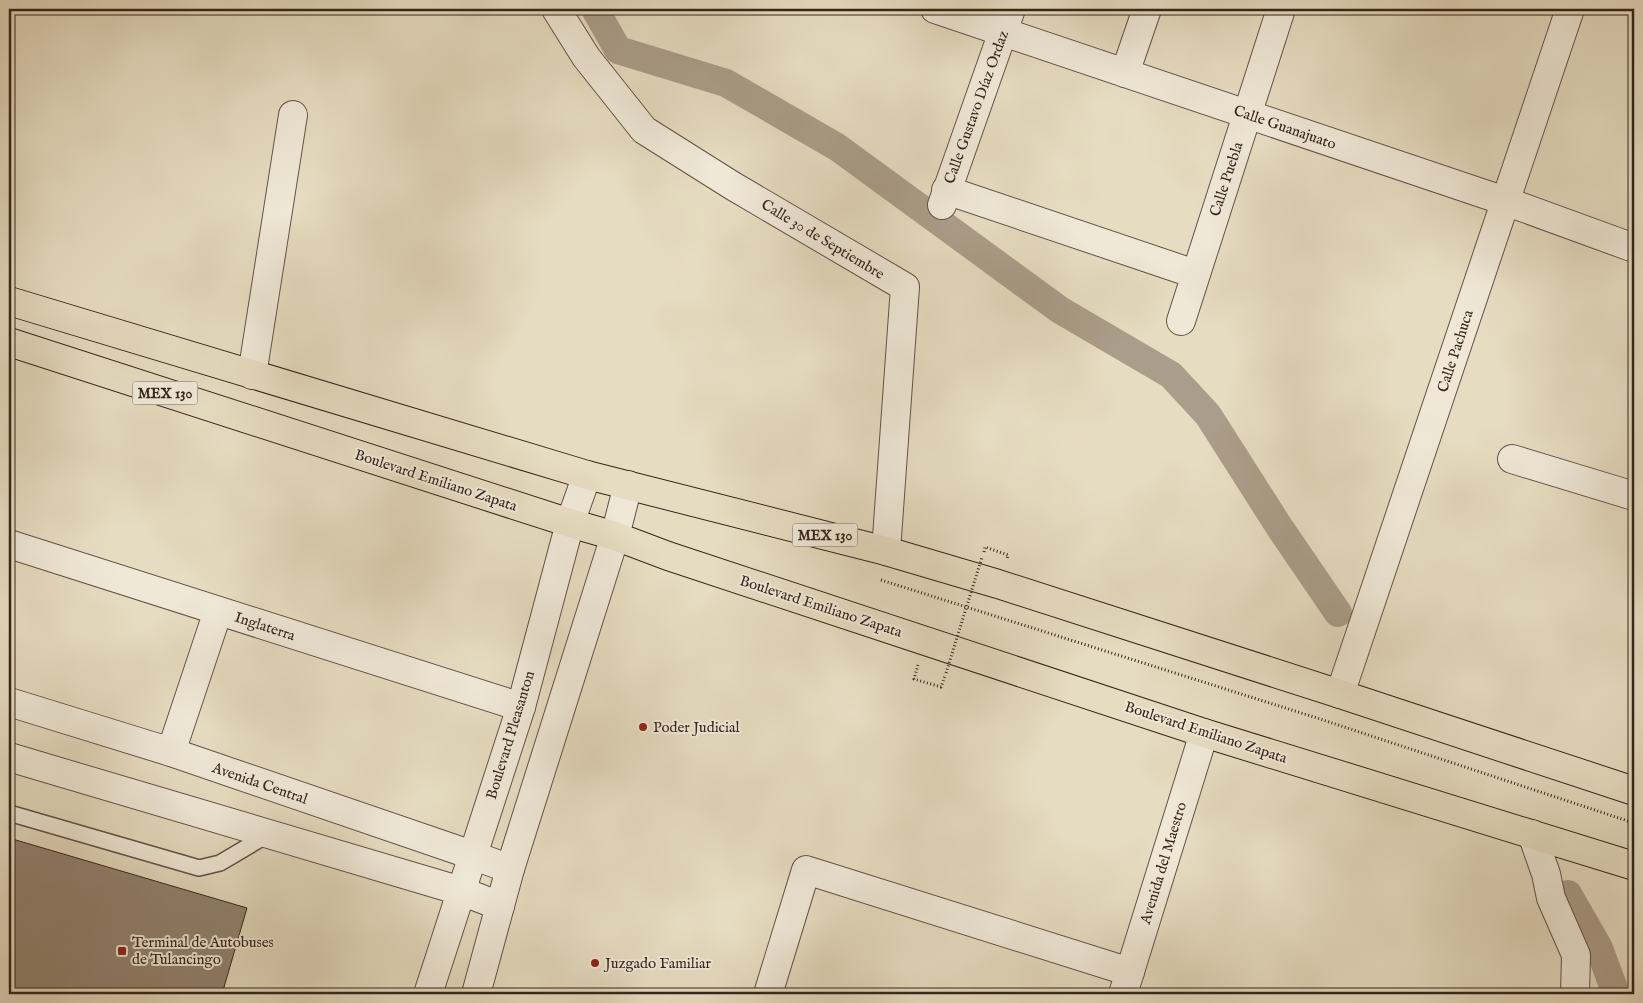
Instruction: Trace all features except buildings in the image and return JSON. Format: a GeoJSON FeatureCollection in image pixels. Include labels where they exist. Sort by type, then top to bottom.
{"type":"FeatureCollection","features":[{"type":"Feature","properties":{"kind":"main road","name":"MEX 130"},"geometry":{"type":"LineString","coordinates":[[9,300],[587,475],[886,551],[998,584],[1634,791]]}},
{"type":"Feature","properties":{"kind":"main road","name":"Boulevard Emiliano Zapata"},"geometry":{"type":"LineString","coordinates":[[9,345],[614,536],[668,556],[1204,733],[1634,866]]}},
{"type":"Feature","properties":{"kind":"street","name":"Calle 30 de Septiembre"},"geometry":{"type":"LineString","coordinates":[[556,9],[586,57],[644,130],[734,186],[905,287],[886,551]]}},
{"type":"Feature","properties":{"kind":"street","name":"Calle Guanajuato"},"geometry":{"type":"LineString","coordinates":[[935,9],[1008,20],[1125,73],[1505,201],[1634,248]]}},
{"type":"Feature","properties":{"kind":"street"},"geometry":{"type":"LineString","coordinates":[[1125,73],[1147,9]]}},
{"type":"Feature","properties":{"kind":"street","name":"Calle Puebla"},"geometry":{"type":"LineString","coordinates":[[1181,321],[1281,9]]}},
{"type":"Feature","properties":{"kind":"street","name":"Calle Pachuca"},"geometry":{"type":"LineString","coordinates":[[1340,694],[1505,201],[1565,10]]}},
{"type":"Feature","properties":{"kind":"street","name":"Calle Gustavo Díaz Ordaz"},"geometry":{"type":"LineString","coordinates":[[1008,20],[944,198],[1195,274]]}},
{"type":"Feature","properties":{"kind":"street"},"geometry":{"type":"LineString","coordinates":[[252,375],[293,115]]}},
{"type":"Feature","properties":{"kind":"street"},"geometry":{"type":"LineString","coordinates":[[1512,459],[1634,496]]}},
{"type":"Feature","properties":{"kind":"street","name":"Boulevard Pleasanton"},"geometry":{"type":"LineString","coordinates":[[428,994],[521,707],[570,523],[587,475]]}},
{"type":"Feature","properties":{"kind":"street"},"geometry":{"type":"LineString","coordinates":[[476,994],[510,869],[614,536],[628,485]]}},
{"type":"Feature","properties":{"kind":"street","name":"Inglaterra"},"geometry":{"type":"LineString","coordinates":[[9,544],[521,707]]}},
{"type":"Feature","properties":{"kind":"street"},"geometry":{"type":"LineString","coordinates":[[171,752],[218,611]]}},
{"type":"Feature","properties":{"kind":"street","name":"Avenida Central"},"geometry":{"type":"LineString","coordinates":[[9,702],[171,752],[472,854],[510,869]]}},
{"type":"Feature","properties":{"kind":"street","name":"Avenida del Maestro"},"geometry":{"type":"LineString","coordinates":[[1126,983],[1204,733]]}},
{"type":"Feature","properties":{"kind":"street"},"geometry":{"type":"LineString","coordinates":[[9,757],[461,891],[500,906]]}},
{"type":"Feature","properties":{"kind":"street"},"geometry":{"type":"LineString","coordinates":[[1532,834],[1546,874],[1551,898],[1576,955],[1575,994]]}},
{"type":"Feature","properties":{"kind":"street"},"geometry":{"type":"LineString","coordinates":[[768,994],[806,870],[1126,983]]}},
{"type":"Feature","properties":{"kind":"lane"},"geometry":{"type":"LineString","coordinates":[[9,813],[199,868],[220,864],[269,834]]}},
{"type":"Feature","properties":{"kind":"path"},"geometry":{"type":"LineString","coordinates":[[914,679],[941,687],[985,547],[1008,555]]}},
{"type":"Feature","properties":{"kind":"path"},"geometry":{"type":"LineString","coordinates":[[877,579],[1316,718],[1634,823]]}},
{"type":"Feature","properties":{"kind":"waterway"},"geometry":{"type":"LineString","coordinates":[[595,9],[618,50],[726,83],[837,147],[1060,310],[1171,375],[1208,415],[1280,528],[1338,613]]}},
{"type":"Feature","properties":{"kind":"waterway"},"geometry":{"type":"LineString","coordinates":[[1568,894],[1599,948],[1613,986],[1611,994]]}},
{"type":"Feature","properties":{"kind":"place","name":"Poder Judicial"},"geometry":{"type":"Point","coordinates":[643,727]}},
{"type":"Feature","properties":{"kind":"place","name":"Terminal de Autobuses de Tulancingo"},"geometry":{"type":"Point","coordinates":[122,951]}},
{"type":"Feature","properties":{"kind":"place","name":"Juzgado Familiar"},"geometry":{"type":"Point","coordinates":[595,963]}}]}
